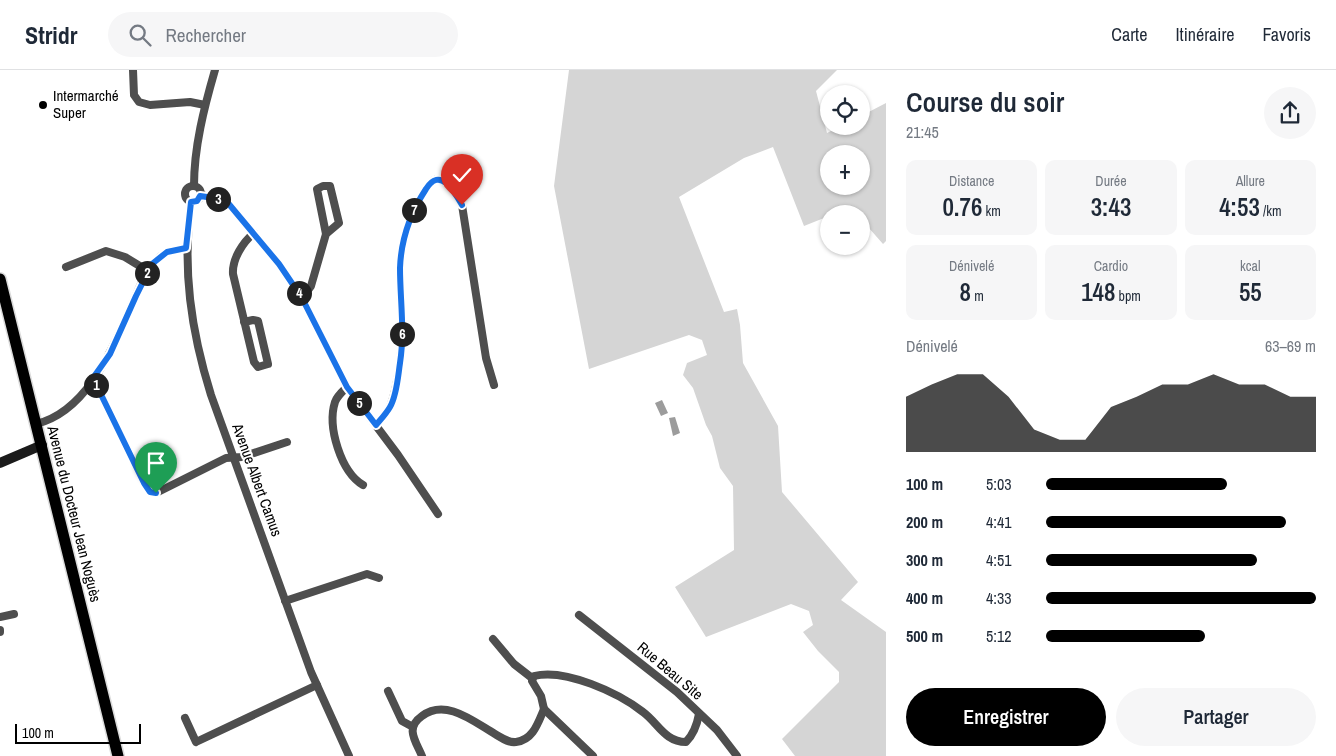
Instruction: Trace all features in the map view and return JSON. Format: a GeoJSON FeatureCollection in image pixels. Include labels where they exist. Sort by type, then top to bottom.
{"type":"FeatureCollection","features":[{"type":"Feature","properties":{"kind":"main road","name":"Avenue du Docteur Jean Noguès"},"geometry":{"type":"LineString","coordinates":[[0,279],[118,756]]}},
{"type":"Feature","properties":{"kind":"street"},"geometry":{"type":"LineString","coordinates":[[133,70],[134,95],[139,102],[150,106],[190,102],[205,105]]}},
{"type":"Feature","properties":{"kind":"street","name":"Avenue Albert Camus"},"geometry":{"type":"LineString","coordinates":[[215,70],[205,105],[194,166],[194,186],[188,188],[185,192],[186,198],[191,202],[186,248],[193,321],[200,359],[211,396],[285,601],[317,685],[349,756]]}},
{"type":"Feature","properties":{"kind":"street"},"geometry":{"type":"LineString","coordinates":[[376,425],[391,406],[400,360],[402,332],[400,266],[404,244],[413,212],[426,188],[435,179],[440,179],[448,185],[462,205],[486,358],[494,385]]}},
{"type":"Feature","properties":{"kind":"street"},"geometry":{"type":"LineString","coordinates":[[191,202],[197,201],[200,196],[200,191],[194,186]]}},
{"type":"Feature","properties":{"kind":"street"},"geometry":{"type":"LineString","coordinates":[[302,298],[311,286],[326,234],[316,189],[330,186],[339,223],[326,234]]}},
{"type":"Feature","properties":{"kind":"street"},"geometry":{"type":"LineString","coordinates":[[200,196],[228,203],[283,269],[302,298],[347,387],[398,455],[438,514]]}},
{"type":"Feature","properties":{"kind":"street"},"geometry":{"type":"LineString","coordinates":[[244,322],[258,321],[268,364],[258,367],[254,362],[244,322],[232,269],[246,239],[254,233]]}},
{"type":"Feature","properties":{"kind":"street"},"geometry":{"type":"LineString","coordinates":[[36,424],[50,420],[67,408],[84,391],[110,354],[148,271],[167,252],[186,248]]}},
{"type":"Feature","properties":{"kind":"street"},"geometry":{"type":"LineString","coordinates":[[66,267],[106,252],[112,252],[125,257],[148,271]]}},
{"type":"Feature","properties":{"kind":"street"},"geometry":{"type":"LineString","coordinates":[[93,378],[150,492],[156,493],[226,458],[242,456],[287,442]]}},
{"type":"Feature","properties":{"kind":"street"},"geometry":{"type":"LineString","coordinates":[[347,387],[339,394],[335,402],[333,422],[337,446],[349,472],[355,480],[363,485]]}},
{"type":"Feature","properties":{"kind":"street"},"geometry":{"type":"LineString","coordinates":[[0,463],[42,446]]}},
{"type":"Feature","properties":{"kind":"street"},"geometry":{"type":"LineString","coordinates":[[285,601],[367,574],[379,578]]}},
{"type":"Feature","properties":{"kind":"street"},"geometry":{"type":"LineString","coordinates":[[0,617],[14,614]]}},
{"type":"Feature","properties":{"kind":"street","name":"Rue Beau Site"},"geometry":{"type":"LineString","coordinates":[[579,615],[677,692],[717,730],[737,756]]}},
{"type":"Feature","properties":{"kind":"street"},"geometry":{"type":"LineString","coordinates":[[493,639],[514,664],[533,678],[544,709],[593,756]]}},
{"type":"Feature","properties":{"kind":"street"},"geometry":{"type":"LineString","coordinates":[[533,678],[542,674],[570,676],[620,697],[644,712],[672,740],[677,742],[686,742],[691,737],[699,714]]}},
{"type":"Feature","properties":{"kind":"street"},"geometry":{"type":"LineString","coordinates":[[185,718],[196,742],[317,685]]}},
{"type":"Feature","properties":{"kind":"street"},"geometry":{"type":"LineString","coordinates":[[388,691],[402,722],[412,726]]}},
{"type":"Feature","properties":{"kind":"street"},"geometry":{"type":"LineString","coordinates":[[422,756],[413,736],[412,726],[427,712],[437,708],[447,709],[462,715],[506,741],[515,742],[524,740],[532,735],[544,709]]}},
{"type":"Feature","properties":{"kind":"shaded area"},"geometry":{"type":"Polygon","coordinates":[[[569,70],[837,70],[816,91],[820,106],[820,135],[870,135],[870,111],[886,103],[886,241],[883,244],[870,229],[870,205],[820,205],[820,220],[804,226],[773,147],[744,158],[679,197],[724,312],[737,309],[743,363],[778,426],[782,492],[858,582],[841,600],[886,632],[886,756],[795,756],[782,739],[839,682],[839,672],[818,651],[803,632],[813,625],[809,611],[791,604],[706,637],[675,587],[734,550],[733,486],[720,468],[712,436],[706,425],[693,388],[683,375],[687,363],[707,355],[702,340],[689,335],[589,369],[554,186],[569,70]]]}},
{"type":"Feature","properties":{"kind":"shaded area"},"geometry":{"type":"Polygon","coordinates":[[[662,400],[668,413],[661,416],[655,403],[662,400]]]}},
{"type":"Feature","properties":{"kind":"shaded area"},"geometry":{"type":"Polygon","coordinates":[[[675,417],[680,433],[673,436],[669,418],[675,417]]]}},
{"type":"Feature","properties":{"kind":"place","name":"Intermarché Super"},"geometry":{"type":"Point","coordinates":[43,105]}},
{"type":"Feature","properties":{"kind":"route"},"geometry":{"type":"LineString","coordinates":[[156,493],[150,492],[144,483],[93,378],[110,354],[152,264],[167,252],[186,248],[191,202],[197,201],[200,196],[223,200],[235,210],[260,240],[292,280],[347,387],[376,425],[391,406],[395,390],[402,332],[400,266],[413,212],[426,188],[435,179],[440,179],[448,185],[462,205]]}}]}
